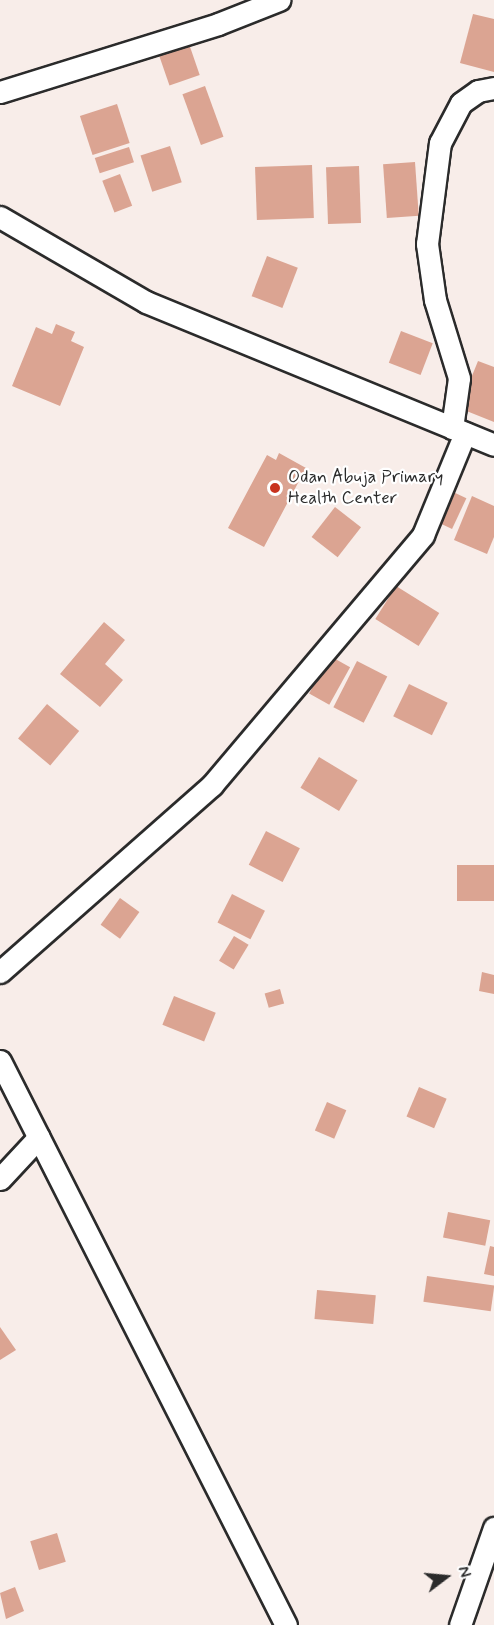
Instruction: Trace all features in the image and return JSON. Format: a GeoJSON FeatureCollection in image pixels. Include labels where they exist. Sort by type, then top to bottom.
{"type":"FeatureCollection","features":[{"type":"Feature","properties":{"kind":"street"},"geometry":{"type":"LineString","coordinates":[[0,92],[218,24],[279,0]]}},
{"type":"Feature","properties":{"kind":"street"},"geometry":{"type":"LineString","coordinates":[[0,972],[212,785],[423,535],[459,431],[459,378],[435,300],[427,244],[440,143],[461,103],[478,91],[494,88]]}},
{"type":"Feature","properties":{"kind":"street"},"geometry":{"type":"LineString","coordinates":[[0,217],[146,302],[494,445]]}},
{"type":"Feature","properties":{"kind":"street"},"geometry":{"type":"LineString","coordinates":[[0,1061],[286,1625]]}},
{"type":"Feature","properties":{"kind":"street"},"geometry":{"type":"LineString","coordinates":[[0,1179],[39,1137]]}},
{"type":"Feature","properties":{"kind":"street"},"geometry":{"type":"LineString","coordinates":[[460,1625],[494,1528]]}},
{"type":"Feature","properties":{"kind":"building"},"geometry":{"type":"Polygon","coordinates":[[[473,14],[494,19],[494,72],[460,63],[473,14]]]}},
{"type":"Feature","properties":{"kind":"building"},"geometry":{"type":"Polygon","coordinates":[[[188,41],[200,75],[169,85],[158,51],[188,41]]]}},
{"type":"Feature","properties":{"kind":"building"},"geometry":{"type":"Polygon","coordinates":[[[205,86],[223,137],[201,145],[182,94],[205,86]]]}},
{"type":"Feature","properties":{"kind":"building"},"geometry":{"type":"Polygon","coordinates":[[[117,104],[130,143],[93,155],[80,116],[117,104]]]}},
{"type":"Feature","properties":{"kind":"building"},"geometry":{"type":"Polygon","coordinates":[[[170,146],[182,182],[152,192],[141,156],[170,146]]]}},
{"type":"Feature","properties":{"kind":"building"},"geometry":{"type":"Polygon","coordinates":[[[129,147],[134,162],[100,173],[95,158],[129,147]]]}},
{"type":"Feature","properties":{"kind":"building"},"geometry":{"type":"Polygon","coordinates":[[[415,162],[419,216],[387,218],[383,164],[415,162]]]}},
{"type":"Feature","properties":{"kind":"building"},"geometry":{"type":"Polygon","coordinates":[[[312,165],[314,218],[257,220],[255,167],[312,165]]]}},
{"type":"Feature","properties":{"kind":"building"},"geometry":{"type":"Polygon","coordinates":[[[359,166],[361,223],[328,224],[326,167],[359,166]]]}},
{"type":"Feature","properties":{"kind":"building"},"geometry":{"type":"Polygon","coordinates":[[[120,174],[132,206],[114,213],[102,181],[120,174]]]}},
{"type":"Feature","properties":{"kind":"building"},"geometry":{"type":"Polygon","coordinates":[[[267,256],[298,268],[282,308],[252,296],[267,256]]]}},
{"type":"Feature","properties":{"kind":"building"},"geometry":{"type":"Polygon","coordinates":[[[56,324],[75,332],[71,341],[84,347],[60,406],[12,386],[36,327],[52,334],[56,324]]]}},
{"type":"Feature","properties":{"kind":"building"},"geometry":{"type":"Polygon","coordinates":[[[401,331],[433,343],[421,375],[389,363],[401,331]]]}},
{"type":"Feature","properties":{"kind":"building"},"geometry":{"type":"Polygon","coordinates":[[[478,361],[494,367],[494,422],[459,408],[478,361]]]}},
{"type":"Feature","properties":{"kind":"building"},"geometry":{"type":"Polygon","coordinates":[[[279,453],[306,468],[264,547],[228,528],[267,455],[276,460],[279,453]]]}},
{"type":"Feature","properties":{"kind":"building"},"geometry":{"type":"Polygon","coordinates":[[[451,491],[466,498],[452,529],[437,522],[451,491]]]}},
{"type":"Feature","properties":{"kind":"building"},"geometry":{"type":"Polygon","coordinates":[[[472,496],[494,506],[494,537],[487,554],[454,540],[472,496]]]}},
{"type":"Feature","properties":{"kind":"building"},"geometry":{"type":"Polygon","coordinates":[[[335,507],[361,527],[338,557],[312,537],[335,507]]]}},
{"type":"Feature","properties":{"kind":"building"},"geometry":{"type":"Polygon","coordinates":[[[396,586],[439,613],[419,646],[375,619],[396,586]]]}},
{"type":"Feature","properties":{"kind":"building"},"geometry":{"type":"Polygon","coordinates":[[[104,622],[125,640],[105,664],[123,680],[100,707],[60,674],[104,622]]]}},
{"type":"Feature","properties":{"kind":"building"},"geometry":{"type":"Polygon","coordinates":[[[330,656],[350,667],[329,705],[309,694],[330,656]]]}},
{"type":"Feature","properties":{"kind":"building"},"geometry":{"type":"Polygon","coordinates":[[[357,661],[387,676],[364,723],[333,707],[357,661]]]}},
{"type":"Feature","properties":{"kind":"building"},"geometry":{"type":"Polygon","coordinates":[[[409,684],[448,703],[432,735],[393,716],[409,684]]]}},
{"type":"Feature","properties":{"kind":"building"},"geometry":{"type":"Polygon","coordinates":[[[47,704],[79,731],[50,765],[18,738],[47,704]]]}},
{"type":"Feature","properties":{"kind":"building"},"geometry":{"type":"Polygon","coordinates":[[[319,757],[358,780],[339,811],[300,788],[319,757]]]}},
{"type":"Feature","properties":{"kind":"building"},"geometry":{"type":"Polygon","coordinates":[[[266,831],[300,848],[283,882],[249,865],[266,831]]]}},
{"type":"Feature","properties":{"kind":"building"},"geometry":{"type":"Polygon","coordinates":[[[457,865],[494,865],[494,901],[457,901],[457,865]]]}},
{"type":"Feature","properties":{"kind":"building"},"geometry":{"type":"Polygon","coordinates":[[[232,894],[265,911],[250,939],[217,923],[232,894]]]}},
{"type":"Feature","properties":{"kind":"building"},"geometry":{"type":"Polygon","coordinates":[[[120,898],[139,912],[120,939],[101,925],[120,898]]]}},
{"type":"Feature","properties":{"kind":"building"},"geometry":{"type":"Polygon","coordinates":[[[234,936],[249,945],[234,970],[219,961],[234,936]]]}},
{"type":"Feature","properties":{"kind":"building"},"geometry":{"type":"Polygon","coordinates":[[[482,972],[494,975],[494,994],[479,991],[482,972]]]}},
{"type":"Feature","properties":{"kind":"building"},"geometry":{"type":"Polygon","coordinates":[[[280,989],[284,1003],[269,1008],[265,993],[280,989]]]}},
{"type":"Feature","properties":{"kind":"building"},"geometry":{"type":"Polygon","coordinates":[[[174,996],[216,1013],[204,1042],[162,1025],[174,996]]]}},
{"type":"Feature","properties":{"kind":"building"},"geometry":{"type":"Polygon","coordinates":[[[419,1087],[447,1099],[434,1128],[406,1116],[419,1087]]]}},
{"type":"Feature","properties":{"kind":"building"},"geometry":{"type":"Polygon","coordinates":[[[327,1102],[346,1110],[334,1139],[315,1131],[327,1102]]]}},
{"type":"Feature","properties":{"kind":"building"},"geometry":{"type":"Polygon","coordinates":[[[448,1212],[490,1220],[485,1246],[443,1238],[448,1212]]]}},
{"type":"Feature","properties":{"kind":"building"},"geometry":{"type":"Polygon","coordinates":[[[490,1246],[494,1247],[494,1276],[484,1274],[490,1246]]]}},
{"type":"Feature","properties":{"kind":"building"},"geometry":{"type":"Polygon","coordinates":[[[427,1276],[494,1285],[491,1311],[423,1302],[427,1276]]]}},
{"type":"Feature","properties":{"kind":"building"},"geometry":{"type":"Polygon","coordinates":[[[317,1290],[376,1295],[373,1324],[314,1319],[317,1290]]]}},
{"type":"Feature","properties":{"kind":"building"},"geometry":{"type":"Polygon","coordinates":[[[0,1327],[16,1350],[0,1360],[0,1327]]]}},
{"type":"Feature","properties":{"kind":"building"},"geometry":{"type":"Polygon","coordinates":[[[57,1533],[66,1562],[39,1570],[30,1541],[57,1533]]]}},
{"type":"Feature","properties":{"kind":"building"},"geometry":{"type":"Polygon","coordinates":[[[15,1587],[24,1611],[6,1619],[0,1593],[15,1587]]]}},
{"type":"Feature","properties":{"kind":"place","name":"Odan Abuja Primary Health Center"},"geometry":{"type":"Point","coordinates":[275,488]}}]}
